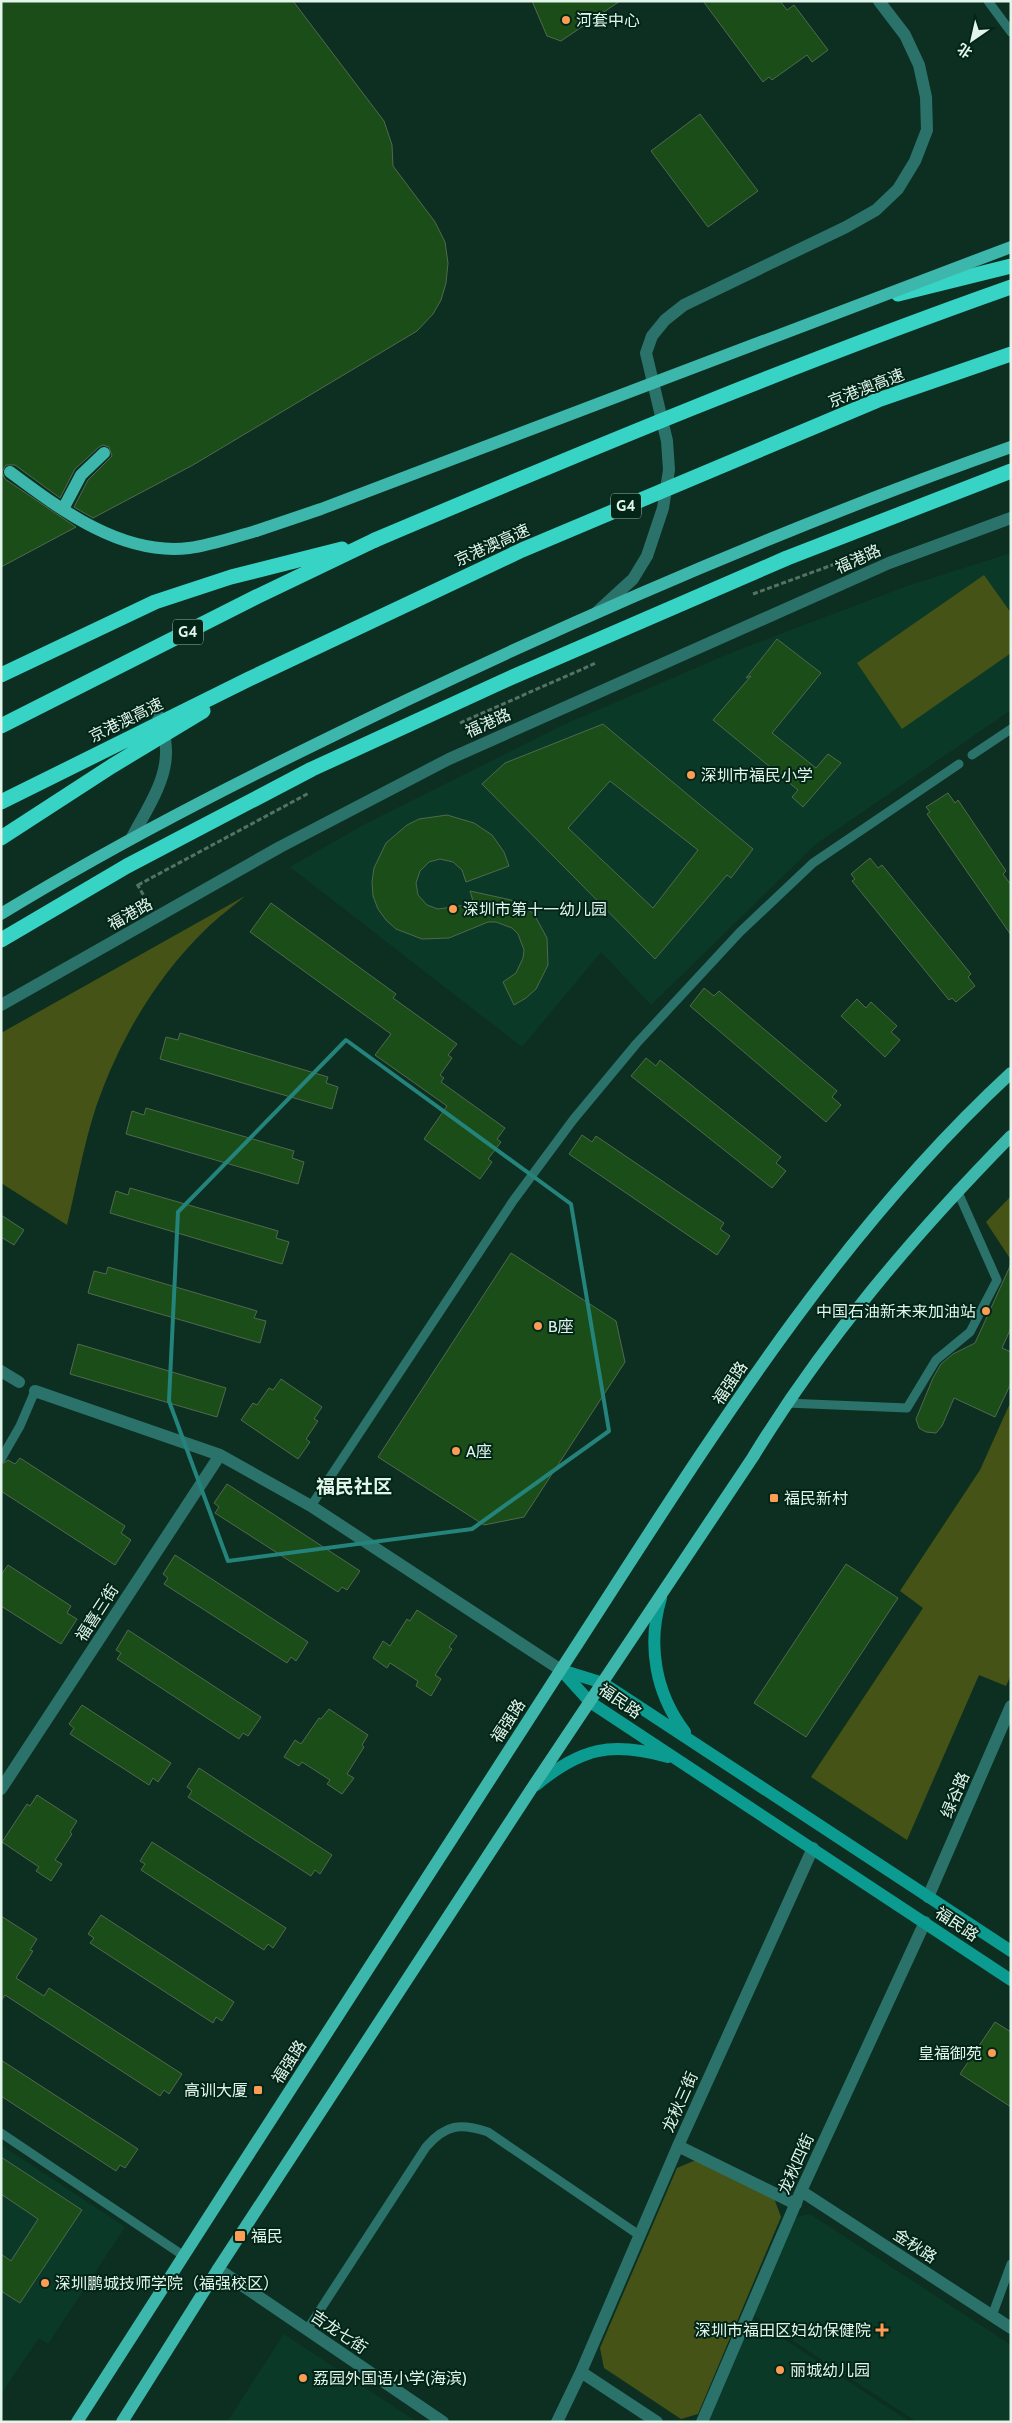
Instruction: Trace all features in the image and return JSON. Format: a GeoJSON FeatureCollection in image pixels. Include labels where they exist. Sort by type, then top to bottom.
{"type":"FeatureCollection","features":[{"type":"Feature","properties":{"kind":"highway"},"geometry":{"type":"LineString","coordinates":[[865,302],[1011,266]]}},
{"type":"Feature","properties":{"kind":"highway","name":"G4"},"geometry":{"type":"LineString","coordinates":[[1,726],[375,540],[738,390],[928,316],[1011,287]]}},
{"type":"Feature","properties":{"kind":"highway","name":"京港澳高速"},"geometry":{"type":"LineString","coordinates":[[1,802],[249,679],[522,550],[878,400],[1011,354]]}},
{"type":"Feature","properties":{"kind":"highway"},"geometry":{"type":"LineString","coordinates":[[1,940],[127,866],[321,765],[508,679],[787,558],[1011,471]]}},
{"type":"Feature","properties":{"kind":"highway"},"geometry":{"type":"LineString","coordinates":[[1,675],[123,616],[194,588],[375,540]]}},
{"type":"Feature","properties":{"kind":"highway"},"geometry":{"type":"LineString","coordinates":[[1,838],[112,766],[190,719],[249,679]]}},
{"type":"Feature","properties":{"kind":"main road"},"geometry":{"type":"LineString","coordinates":[[10,472],[63,509],[117,537],[142,545],[164,549],[204,545],[256,531],[321,509],[1011,247]]}},
{"type":"Feature","properties":{"kind":"main road"},"geometry":{"type":"LineString","coordinates":[[1,914],[131,839],[257,771],[515,648],[804,525],[1011,447]]}},
{"type":"Feature","properties":{"kind":"main road"},"geometry":{"type":"LineString","coordinates":[[63,509],[81,475],[104,453]]}},
{"type":"Feature","properties":{"kind":"main road","name":"福强路"},"geometry":{"type":"LineString","coordinates":[[77,2422],[561,1670],[718,1430],[808,1300],[900,1186],[977,1104],[1011,1073]]}},
{"type":"Feature","properties":{"kind":"main road"},"geometry":{"type":"LineString","coordinates":[[122,2422],[218,2270],[532,1788],[753,1457],[786,1403],[847,1320],[898,1256],[958,1190],[1011,1136]]}},
{"type":"Feature","properties":{"kind":"main road"},"geometry":{"type":"LineString","coordinates":[[662,1593],[655,1619],[654,1652],[658,1678],[674,1719],[697,1744]]}},
{"type":"Feature","properties":{"kind":"main road","name":"福民路"},"geometry":{"type":"LineString","coordinates":[[561,1670],[603,1683],[1011,1951]]}},
{"type":"Feature","properties":{"kind":"main road","name":"福民路"},"geometry":{"type":"LineString","coordinates":[[561,1670],[590,1702],[1011,1980]]}},
{"type":"Feature","properties":{"kind":"main road"},"geometry":{"type":"LineString","coordinates":[[532,1788],[557,1768],[578,1756],[604,1749],[649,1752],[678,1760]]}},
{"type":"Feature","properties":{"kind":"street"},"geometry":{"type":"LineString","coordinates":[[597,612],[633,579],[646,556],[663,508],[669,470],[667,440],[646,354],[652,336],[665,320],[684,306],[846,227],[876,210],[898,189],[915,161],[927,130],[926,97],[921,73],[905,35],[879,1]]}},
{"type":"Feature","properties":{"kind":"street","name":"福港路"},"geometry":{"type":"LineString","coordinates":[[1,1005],[280,847],[449,758],[889,563],[1011,518]]}},
{"type":"Feature","properties":{"kind":"street"},"geometry":{"type":"LineString","coordinates":[[131,839],[152,800],[166,755],[166,742],[154,704]]}},
{"type":"Feature","properties":{"kind":"street"},"geometry":{"type":"LineString","coordinates":[[1,1371],[19,1382]]}},
{"type":"Feature","properties":{"kind":"street"},"geometry":{"type":"LineString","coordinates":[[35,1390],[220,1455],[311,1506],[561,1670]]}},
{"type":"Feature","properties":{"kind":"street","name":"福喜三街"},"geometry":{"type":"LineString","coordinates":[[1,1789],[220,1455]]}},
{"type":"Feature","properties":{"kind":"street","name":"绿谷路"},"geometry":{"type":"LineString","coordinates":[[928,1896],[1011,1706]]}},
{"type":"Feature","properties":{"kind":"street","name":"龙秋三街"},"geometry":{"type":"LineString","coordinates":[[581,2372],[678,2146],[813,1848]]}},
{"type":"Feature","properties":{"kind":"street","name":"龙秋四街"},"geometry":{"type":"LineString","coordinates":[[702,2422],[801,2191],[925,1922]]}},
{"type":"Feature","properties":{"kind":"street"},"geometry":{"type":"LineString","coordinates":[[678,2146],[796,2204]]}},
{"type":"Feature","properties":{"kind":"street","name":"金秋路"},"geometry":{"type":"LineString","coordinates":[[801,2191],[1011,2328]]}},
{"type":"Feature","properties":{"kind":"street","name":"吉龙七街"},"geometry":{"type":"LineString","coordinates":[[218,2270],[443,2422]]}},
{"type":"Feature","properties":{"kind":"street"},"geometry":{"type":"LineString","coordinates":[[558,2422],[581,2372],[657,2422]]}},
{"type":"Feature","properties":{"kind":"lane"},"geometry":{"type":"LineString","coordinates":[[988,1],[1011,32]]}},
{"type":"Feature","properties":{"kind":"lane"},"geometry":{"type":"LineString","coordinates":[[972,755],[1011,729]]}},
{"type":"Feature","properties":{"kind":"lane"},"geometry":{"type":"LineString","coordinates":[[311,1506],[513,1201],[573,1120],[637,1043],[728,944],[813,863],[959,764]]}},
{"type":"Feature","properties":{"kind":"lane"},"geometry":{"type":"LineString","coordinates":[[786,1403],[907,1408],[936,1360],[970,1332],[997,1280],[958,1190]]}},
{"type":"Feature","properties":{"kind":"lane"},"geometry":{"type":"LineString","coordinates":[[1,1459],[20,1426],[35,1390]]}},
{"type":"Feature","properties":{"kind":"lane"},"geometry":{"type":"LineString","coordinates":[[307,2330],[426,2147],[435,2136],[450,2128],[468,2125],[488,2132],[639,2235]]}},
{"type":"Feature","properties":{"kind":"lane"},"geometry":{"type":"LineString","coordinates":[[1,2133],[184,2256]]}},
{"type":"Feature","properties":{"kind":"lane"},"geometry":{"type":"LineString","coordinates":[[992,2316],[1011,2264]]}},
{"type":"Feature","properties":{"kind":"path"},"geometry":{"type":"LineString","coordinates":[[751,595],[835,564],[845,573]]}},
{"type":"Feature","properties":{"kind":"path"},"geometry":{"type":"LineString","coordinates":[[456,725],[602,660]]}},
{"type":"Feature","properties":{"kind":"path"},"geometry":{"type":"LineString","coordinates":[[138,885],[310,792]]}},
{"type":"Feature","properties":{"kind":"path"},"geometry":{"type":"LineString","coordinates":[[134,879],[150,905]]}},
{"type":"Feature","properties":{"kind":"highlighted area"},"geometry":{"type":"Polygon","coordinates":[[[346,1040],[571,1204],[609,1431],[472,1529],[228,1561],[169,1401],[178,1212],[346,1040]]]}},
{"type":"Feature","properties":{"kind":"shaded area","name":"深圳市福民小学"},"geometry":{"type":"Polygon","coordinates":[[[1011,553],[1011,710],[816,844],[651,1005],[601,952],[522,1047],[290,867],[365,824],[563,725],[733,652],[907,586],[1011,553]]]}},
{"type":"Feature","properties":{"kind":"shaded area","name":"深圳鹏城技师学院（福强校区）"},"geometry":{"type":"Polygon","coordinates":[[[1,2145],[125,2227],[48,2344],[39,2338],[1,2394],[1,2145]]]}},
{"type":"Feature","properties":{"kind":"shaded area","name":"深圳市福田区妇幼保健院"},"geometry":{"type":"Polygon","coordinates":[[[810,2214],[1011,2345],[1011,2422],[917,2422],[752,2314],[794,2218],[810,2214]]]}},
{"type":"Feature","properties":{"kind":"shaded area","name":"丽城幼儿园"},"geometry":{"type":"Polygon","coordinates":[[[752,2318],[910,2422],[708,2422],[752,2318]]]}},
{"type":"Feature","properties":{"kind":"shaded area","name":"荔园外国语小学(海滨)"},"geometry":{"type":"Polygon","coordinates":[[[284,2334],[417,2422],[227,2422],[284,2334]]]}},
{"type":"Feature","properties":{"kind":"green space"},"geometry":{"type":"Polygon","coordinates":[[[984,575],[1011,613],[1011,653],[902,729],[857,663],[984,575]]]}},
{"type":"Feature","properties":{"kind":"green space"},"geometry":{"type":"Polygon","coordinates":[[[245,896],[210,926],[170,969],[140,1012],[127,1035],[105,1082],[96,1107],[67,1225],[1,1183],[1,1033],[245,896]]]}},
{"type":"Feature","properties":{"kind":"green space"},"geometry":{"type":"Polygon","coordinates":[[[1011,1196],[1011,1260],[986,1222],[1011,1196]]]}},
{"type":"Feature","properties":{"kind":"green space"},"geometry":{"type":"Polygon","coordinates":[[[1011,1401],[1011,1675],[1006,1686],[979,1675],[907,1840],[811,1777],[923,1608],[900,1591],[980,1470],[1011,1401]]]}},
{"type":"Feature","properties":{"kind":"green space"},"geometry":{"type":"Polygon","coordinates":[[[696,2160],[774,2198],[781,2217],[698,2414],[681,2419],[604,2368],[600,2348],[677,2168],[696,2160]]]}},
{"type":"Feature","properties":{"kind":"building"},"geometry":{"type":"Polygon","coordinates":[[[1,1],[293,1],[384,121],[392,145],[393,166],[435,222],[445,242],[448,263],[446,283],[441,300],[433,314],[417,331],[193,465],[93,518],[74,507],[88,480],[112,456],[109,447],[103,445],[99,447],[75,469],[60,498],[15,465],[6,465],[2,472],[5,479],[76,527],[1,567],[1,1]]]}},
{"type":"Feature","properties":{"kind":"building","name":"河套中心"},"geometry":{"type":"Polygon","coordinates":[[[532,1],[620,1],[561,41],[547,36],[532,1]]]}},
{"type":"Feature","properties":{"kind":"building"},"geometry":{"type":"Polygon","coordinates":[[[703,1],[780,1],[787,10],[794,5],[828,50],[812,62],[807,55],[772,80],[769,77],[763,82],[703,1]]]}},
{"type":"Feature","properties":{"kind":"building"},"geometry":{"type":"Polygon","coordinates":[[[700,114],[758,191],[708,227],[651,151],[700,114]]]}},
{"type":"Feature","properties":{"kind":"building"},"geometry":{"type":"Polygon","coordinates":[[[777,639],[821,673],[772,733],[816,768],[828,754],[841,763],[803,807],[792,797],[798,790],[713,720],[751,676],[746,678],[777,639]]]}},
{"type":"Feature","properties":{"kind":"building"},"geometry":{"type":"Polygon","coordinates":[[[603,724],[753,849],[731,878],[727,875],[655,959],[482,784],[505,763],[603,724]],[[610,781],[568,828],[653,908],[698,850],[610,781]]]}},
{"type":"Feature","properties":{"kind":"building"},"geometry":{"type":"Polygon","coordinates":[[[948,793],[955,803],[958,800],[1006,871],[1003,874],[1011,885],[1011,935],[927,814],[930,812],[926,807],[948,793]]]}},
{"type":"Feature","properties":{"kind":"building"},"geometry":{"type":"Polygon","coordinates":[[[447,815],[474,823],[492,835],[504,852],[509,866],[466,882],[462,870],[453,862],[440,859],[429,862],[420,871],[416,883],[418,895],[427,905],[438,909],[474,904],[470,891],[511,900],[534,914],[547,938],[548,965],[536,989],[514,1005],[503,982],[516,973],[523,958],[524,950],[518,934],[512,928],[496,922],[488,922],[449,938],[422,939],[396,929],[378,909],[373,896],[374,868],[386,843],[407,825],[419,819],[447,815]]]}},
{"type":"Feature","properties":{"kind":"building"},"geometry":{"type":"Polygon","coordinates":[[[870,858],[878,868],[882,865],[971,974],[968,977],[975,986],[956,1002],[952,998],[949,1000],[852,881],[855,879],[851,874],[870,858]]]}},
{"type":"Feature","properties":{"kind":"building"},"geometry":{"type":"Polygon","coordinates":[[[271,903],[396,994],[393,998],[457,1044],[448,1055],[452,1058],[440,1075],[444,1078],[441,1082],[505,1128],[497,1139],[501,1142],[488,1159],[492,1162],[480,1179],[424,1139],[447,1106],[375,1055],[391,1034],[250,932],[271,903]]]}},
{"type":"Feature","properties":{"kind":"building"},"geometry":{"type":"Polygon","coordinates":[[[704,988],[714,996],[719,991],[837,1091],[832,1097],[841,1105],[826,1122],[690,1006],[704,988]]]}},
{"type":"Feature","properties":{"kind":"building"},"geometry":{"type":"Polygon","coordinates":[[[857,999],[866,1008],[871,1002],[897,1026],[891,1032],[900,1040],[885,1057],[841,1016],[857,999]]]}},
{"type":"Feature","properties":{"kind":"building"},"geometry":{"type":"Polygon","coordinates":[[[180,1033],[328,1077],[326,1083],[338,1087],[332,1109],[160,1059],[166,1037],[178,1040],[180,1033]]]}},
{"type":"Feature","properties":{"kind":"building"},"geometry":{"type":"Polygon","coordinates":[[[646,1058],[656,1066],[660,1060],[781,1157],[776,1163],[786,1171],[772,1188],[631,1076],[646,1058]]]}},
{"type":"Feature","properties":{"kind":"building"},"geometry":{"type":"Polygon","coordinates":[[[146,1108],[294,1151],[292,1158],[304,1162],[298,1184],[126,1134],[132,1111],[144,1115],[146,1108]]]}},
{"type":"Feature","properties":{"kind":"building"},"geometry":{"type":"Polygon","coordinates":[[[582,1135],[592,1142],[596,1136],[724,1223],[720,1229],[730,1236],[717,1255],[569,1154],[582,1135]]]}},
{"type":"Feature","properties":{"kind":"building"},"geometry":{"type":"Polygon","coordinates":[[[130,1188],[278,1231],[276,1238],[289,1242],[282,1264],[110,1213],[116,1191],[128,1195],[130,1188]]]}},
{"type":"Feature","properties":{"kind":"building"},"geometry":{"type":"Polygon","coordinates":[[[1,1215],[24,1230],[14,1245],[1,1237],[1,1215]]]}},
{"type":"Feature","properties":{"kind":"building"},"geometry":{"type":"Polygon","coordinates":[[[511,1253],[616,1321],[625,1362],[524,1517],[484,1525],[378,1457],[511,1253]]]}},
{"type":"Feature","properties":{"kind":"building"},"geometry":{"type":"Polygon","coordinates":[[[1011,1264],[1011,1328],[1002,1348],[1011,1352],[1011,1383],[995,1417],[954,1398],[942,1426],[936,1433],[926,1432],[919,1428],[916,1419],[933,1378],[941,1364],[953,1354],[975,1343],[1011,1264]]]}},
{"type":"Feature","properties":{"kind":"building"},"geometry":{"type":"Polygon","coordinates":[[[108,1267],[257,1311],[254,1318],[266,1321],[260,1343],[88,1293],[94,1271],[106,1274],[108,1267]]]}},
{"type":"Feature","properties":{"kind":"building"},"geometry":{"type":"Polygon","coordinates":[[[78,1344],[226,1388],[217,1417],[70,1374],[78,1344]]]}},
{"type":"Feature","properties":{"kind":"building"},"geometry":{"type":"Polygon","coordinates":[[[281,1379],[322,1407],[314,1419],[318,1421],[306,1439],[310,1442],[298,1459],[241,1420],[253,1403],[257,1405],[269,1388],[273,1390],[281,1379]]]}},
{"type":"Feature","properties":{"kind":"building"},"geometry":{"type":"Polygon","coordinates":[[[20,1458],[125,1526],[121,1533],[131,1540],[115,1565],[1,1491],[1,1465],[8,1460],[15,1464],[20,1458]]]}},
{"type":"Feature","properties":{"kind":"building"},"geometry":{"type":"Polygon","coordinates":[[[227,1484],[360,1571],[347,1590],[342,1587],[338,1592],[215,1513],[219,1507],[214,1503],[227,1484]]]}},
{"type":"Feature","properties":{"kind":"building"},"geometry":{"type":"Polygon","coordinates":[[[175,1555],[308,1642],[296,1661],[291,1657],[287,1663],[164,1584],[168,1578],[163,1574],[175,1555]]]}},
{"type":"Feature","properties":{"kind":"building"},"geometry":{"type":"Polygon","coordinates":[[[846,1564],[898,1598],[806,1737],[754,1703],[846,1564]]]}},
{"type":"Feature","properties":{"kind":"building"},"geometry":{"type":"Polygon","coordinates":[[[8,1565],[71,1606],[67,1613],[77,1619],[61,1644],[1,1606],[1,1575],[8,1565]]]}},
{"type":"Feature","properties":{"kind":"building"},"geometry":{"type":"Polygon","coordinates":[[[417,1610],[457,1636],[449,1647],[452,1649],[435,1675],[441,1679],[431,1696],[416,1686],[418,1681],[390,1663],[387,1668],[373,1658],[383,1641],[390,1646],[407,1619],[410,1621],[417,1610]]]}},
{"type":"Feature","properties":{"kind":"building"},"geometry":{"type":"Polygon","coordinates":[[[128,1630],[261,1717],[248,1736],[243,1733],[239,1739],[117,1659],[121,1653],[116,1650],[128,1630]]]}},
{"type":"Feature","properties":{"kind":"building"},"geometry":{"type":"Polygon","coordinates":[[[82,1705],[171,1763],[158,1782],[153,1778],[149,1785],[70,1734],[74,1728],[69,1724],[82,1705]]]}},
{"type":"Feature","properties":{"kind":"building"},"geometry":{"type":"Polygon","coordinates":[[[329,1709],[368,1735],[362,1745],[364,1747],[347,1774],[354,1778],[342,1794],[327,1784],[330,1780],[302,1762],[299,1766],[284,1757],[295,1740],[301,1744],[319,1718],[321,1719],[329,1709]]]}},
{"type":"Feature","properties":{"kind":"building"},"geometry":{"type":"Polygon","coordinates":[[[199,1768],[332,1855],[320,1874],[315,1870],[311,1876],[188,1797],[192,1791],[187,1787],[199,1768]]]}},
{"type":"Feature","properties":{"kind":"building"},"geometry":{"type":"Polygon","coordinates":[[[37,1795],[77,1821],[70,1832],[72,1834],[55,1860],[62,1864],[51,1881],[36,1871],[39,1867],[2,1842],[27,1804],[30,1806],[37,1795]]]}},
{"type":"Feature","properties":{"kind":"building"},"geometry":{"type":"Polygon","coordinates":[[[152,1842],[286,1928],[273,1948],[268,1944],[264,1950],[141,1870],[145,1864],[140,1861],[152,1842]]]}},
{"type":"Feature","properties":{"kind":"building"},"geometry":{"type":"Polygon","coordinates":[[[101,1915],[234,2002],[222,2021],[216,2017],[213,2023],[90,1943],[94,1938],[88,1934],[101,1915]]]}},
{"type":"Feature","properties":{"kind":"building"},"geometry":{"type":"Polygon","coordinates":[[[1,1916],[37,1939],[30,1950],[33,1951],[16,1978],[44,1996],[49,1988],[182,2074],[169,2094],[164,2090],[160,2096],[5,1995],[1,2001],[1,1916]]]}},
{"type":"Feature","properties":{"kind":"building","name":"皇福御苑"},"geometry":{"type":"Polygon","coordinates":[[[995,2022],[1011,2032],[1011,2107],[960,2074],[995,2022]]]}},
{"type":"Feature","properties":{"kind":"building"},"geometry":{"type":"Polygon","coordinates":[[[1,2060],[138,2149],[125,2168],[120,2165],[116,2171],[1,2096],[1,2060]]]}},
{"type":"Feature","properties":{"kind":"building"},"geometry":{"type":"Polygon","coordinates":[[[1,2157],[82,2210],[20,2303],[1,2291],[1,2254],[11,2261],[38,2219],[1,2194],[1,2157]]]}},
{"type":"Feature","properties":{"kind":"place","name":"河套中心"},"geometry":{"type":"Point","coordinates":[566,20]}},
{"type":"Feature","properties":{"kind":"place","name":"深圳市福民小学"},"geometry":{"type":"Point","coordinates":[691,775]}},
{"type":"Feature","properties":{"kind":"place","name":"深圳市第十一幼儿园"},"geometry":{"type":"Point","coordinates":[453,909]}},
{"type":"Feature","properties":{"kind":"place","name":"中国石油新未来加油站"},"geometry":{"type":"Point","coordinates":[986,1311]}},
{"type":"Feature","properties":{"kind":"place","name":"B座"},"geometry":{"type":"Point","coordinates":[538,1326]}},
{"type":"Feature","properties":{"kind":"place","name":"A座"},"geometry":{"type":"Point","coordinates":[456,1451]}},
{"type":"Feature","properties":{"kind":"place","name":"福民新村"},"geometry":{"type":"Point","coordinates":[774,1498]}},
{"type":"Feature","properties":{"kind":"place","name":"皇福御苑"},"geometry":{"type":"Point","coordinates":[992,2053]}},
{"type":"Feature","properties":{"kind":"place","name":"高训大厦"},"geometry":{"type":"Point","coordinates":[258,2090]}},
{"type":"Feature","properties":{"kind":"place","name":"福民"},"geometry":{"type":"Point","coordinates":[240,2236]}},
{"type":"Feature","properties":{"kind":"place","name":"深圳鹏城技师学院（福强校区）"},"geometry":{"type":"Point","coordinates":[45,2283]}},
{"type":"Feature","properties":{"kind":"place","name":"深圳市福田区妇幼保健院"},"geometry":{"type":"Point","coordinates":[882,2330]}},
{"type":"Feature","properties":{"kind":"place","name":"丽城幼儿园"},"geometry":{"type":"Point","coordinates":[780,2370]}},
{"type":"Feature","properties":{"kind":"place","name":"荔园外国语小学(海滨)"},"geometry":{"type":"Point","coordinates":[303,2378]}},
{"type":"Feature","properties":{"kind":"district","name":"福民社区"},"geometry":{"type":"Point","coordinates":[354,1486]}}]}
